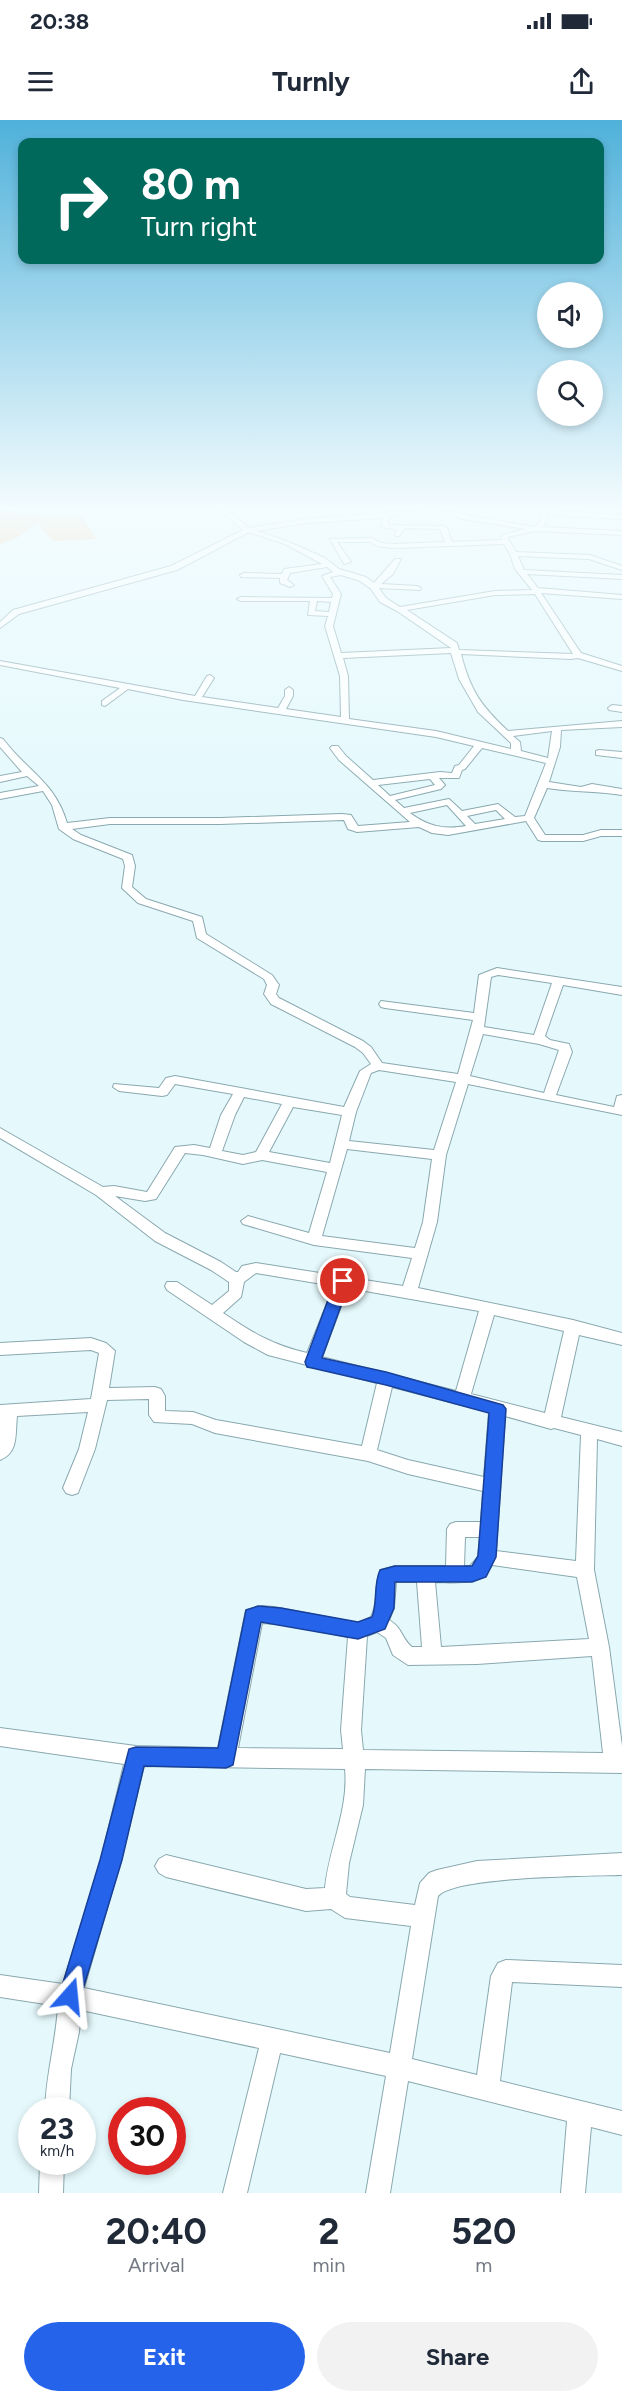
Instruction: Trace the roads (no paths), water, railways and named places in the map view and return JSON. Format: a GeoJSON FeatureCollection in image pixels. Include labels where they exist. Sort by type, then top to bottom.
{"type":"FeatureCollection","features":[{"type":"Feature","properties":{"kind":"street"},"geometry":{"type":"LineString","coordinates":[[0,626],[13,614],[35,607]]}},
{"type":"Feature","properties":{"kind":"street"},"geometry":{"type":"LineString","coordinates":[[313,607],[311,613],[332,614]]}},
{"type":"Feature","properties":{"kind":"street"},"geometry":{"type":"LineString","coordinates":[[335,607],[329,626],[345,684],[344,701],[347,712],[345,719]]}},
{"type":"Feature","properties":{"kind":"street"},"geometry":{"type":"LineString","coordinates":[[393,607],[400,609],[451,642],[463,679],[482,712],[515,742],[516,752]]}},
{"type":"Feature","properties":{"kind":"street"},"geometry":{"type":"LineString","coordinates":[[400,609],[413,607]]}},
{"type":"Feature","properties":{"kind":"street"},"geometry":{"type":"LineString","coordinates":[[546,607],[578,655]]}},
{"type":"Feature","properties":{"kind":"street"},"geometry":{"type":"LineString","coordinates":[[338,656],[455,651],[572,657],[578,655],[622,669]]}},
{"type":"Feature","properties":{"kind":"street"},"geometry":{"type":"LineString","coordinates":[[0,663],[197,699],[345,719],[480,744],[550,761]]}},
{"type":"Feature","properties":{"kind":"street"},"geometry":{"type":"LineString","coordinates":[[197,699],[210,678]]}},
{"type":"Feature","properties":{"kind":"street"},"geometry":{"type":"LineString","coordinates":[[105,704],[126,687]]}},
{"type":"Feature","properties":{"kind":"street"},"geometry":{"type":"LineString","coordinates":[[282,710],[289,696],[289,690]]}},
{"type":"Feature","properties":{"kind":"street"},"geometry":{"type":"LineString","coordinates":[[506,734],[622,724]]}},
{"type":"Feature","properties":{"kind":"street"},"geometry":{"type":"LineString","coordinates":[[529,818],[558,738],[556,728]]}},
{"type":"Feature","properties":{"kind":"street"},"geometry":{"type":"LineString","coordinates":[[0,741],[15,761],[46,788],[57,805],[63,826],[77,837],[128,857],[130,866],[127,888],[142,901],[198,919],[201,936],[268,977],[273,985],[270,994],[275,1001],[359,1044],[367,1050],[378,1066]]}},
{"type":"Feature","properties":{"kind":"street"},"geometry":{"type":"LineString","coordinates":[[370,783],[457,775],[458,768],[462,767],[480,744]]}},
{"type":"Feature","properties":{"kind":"street"},"geometry":{"type":"LineString","coordinates":[[335,748],[339,757],[352,765],[388,800],[421,824],[442,832],[529,818]]}},
{"type":"Feature","properties":{"kind":"street"},"geometry":{"type":"LineString","coordinates":[[599,753],[622,755]]}},
{"type":"Feature","properties":{"kind":"street"},"geometry":{"type":"LineString","coordinates":[[0,764],[15,761]]}},
{"type":"Feature","properties":{"kind":"street"},"geometry":{"type":"LineString","coordinates":[[0,780],[28,773]]}},
{"type":"Feature","properties":{"kind":"street"},"geometry":{"type":"LineString","coordinates":[[388,800],[438,787],[440,785],[433,776]]}},
{"type":"Feature","properties":{"kind":"street"},"geometry":{"type":"LineString","coordinates":[[543,784],[581,790],[592,787],[622,792]]}},
{"type":"Feature","properties":{"kind":"street"},"geometry":{"type":"LineString","coordinates":[[0,796],[46,788]]}},
{"type":"Feature","properties":{"kind":"street"},"geometry":{"type":"LineString","coordinates":[[403,811],[446,802],[452,803],[473,828]]}},
{"type":"Feature","properties":{"kind":"street"},"geometry":{"type":"LineString","coordinates":[[460,814],[498,807],[514,822]]}},
{"type":"Feature","properties":{"kind":"street"},"geometry":{"type":"LineString","coordinates":[[63,826],[110,821],[220,821],[342,816],[348,818],[352,827],[357,829],[421,824]]}},
{"type":"Feature","properties":{"kind":"street"},"geometry":{"type":"LineString","coordinates":[[529,818],[542,838],[583,838],[601,833],[622,833]]}},
{"type":"Feature","properties":{"kind":"street"},"geometry":{"type":"LineString","coordinates":[[409,1292],[422,1254],[434,1199],[439,1155],[478,1030],[485,975],[490,972],[559,980],[622,991]]}},
{"type":"Feature","properties":{"kind":"street"},"geometry":{"type":"LineString","coordinates":[[540,1040],[539,1037],[559,980]]}},
{"type":"Feature","properties":{"kind":"street"},"geometry":{"type":"LineString","coordinates":[[385,1004],[480,1017]]}},
{"type":"Feature","properties":{"kind":"street"},"geometry":{"type":"LineString","coordinates":[[478,1030],[540,1040],[565,1047],[566,1052],[549,1098]]}},
{"type":"Feature","properties":{"kind":"street"},"geometry":{"type":"LineString","coordinates":[[314,1240],[349,1112],[366,1071],[378,1066],[464,1079],[549,1098],[621,1108]]}},
{"type":"Feature","properties":{"kind":"street"},"geometry":{"type":"LineString","coordinates":[[119,1087],[162,1092],[170,1081],[175,1080],[242,1091],[289,1103],[349,1112]]}},
{"type":"Feature","properties":{"kind":"street"},"geometry":{"type":"LineString","coordinates":[[215,1153],[228,1115],[242,1091]]}},
{"type":"Feature","properties":{"kind":"street"},"geometry":{"type":"LineString","coordinates":[[261,1155],[289,1103]]}},
{"type":"Feature","properties":{"kind":"street"},"geometry":{"type":"LineString","coordinates":[[0,1131],[101,1192],[160,1237],[237,1278],[243,1277],[247,1270],[256,1268],[343,1281],[488,1308],[622,1339]]}},
{"type":"Feature","properties":{"kind":"street"},"geometry":{"type":"LineString","coordinates":[[341,1144],[439,1155]]}},
{"type":"Feature","properties":{"kind":"street"},"geometry":{"type":"LineString","coordinates":[[101,1192],[115,1190],[149,1197],[180,1150],[188,1148],[246,1160],[261,1155],[334,1169]]}},
{"type":"Feature","properties":{"kind":"street"},"geometry":{"type":"LineString","coordinates":[[248,1221],[314,1240],[422,1254]]}},
{"type":"Feature","properties":{"kind":"street"},"geometry":{"type":"LineString","coordinates":[[213,1313],[236,1293],[237,1278]]}},
{"type":"Feature","properties":{"kind":"street"},"geometry":{"type":"LineString","coordinates":[[312,1362],[343,1281]]}},
{"type":"Feature","properties":{"kind":"street"},"geometry":{"type":"LineString","coordinates":[[172,1286],[249,1338],[274,1351],[551,1423],[622,1439]]}},
{"type":"Feature","properties":{"kind":"street"},"geometry":{"type":"LineString","coordinates":[[461,1400],[488,1308]]}},
{"type":"Feature","properties":{"kind":"street"},"geometry":{"type":"LineString","coordinates":[[551,1423],[573,1326]]}},
{"type":"Feature","properties":{"kind":"street"},"geometry":{"type":"LineString","coordinates":[[0,1348],[91,1344],[107,1352],[99,1400],[87,1449],[72,1488]]}},
{"type":"Feature","properties":{"kind":"street"},"geometry":{"type":"LineString","coordinates":[[368,1455],[386,1379]]}},
{"type":"Feature","properties":{"kind":"street"},"geometry":{"type":"LineString","coordinates":[[0,1453],[6,1448],[4,1411],[155,1393],[158,1396],[157,1415],[160,1417],[193,1418],[215,1426],[368,1455],[408,1467],[491,1486]]}},
{"type":"Feature","properties":{"kind":"street"},"geometry":{"type":"LineString","coordinates":[[226,1758],[253,1616],[258,1614],[281,1616],[358,1631],[378,1623],[385,1608],[387,1576],[472,1574],[479,1571],[487,1557],[497,1409]]}},
{"type":"Feature","properties":{"kind":"street"},"geometry":{"type":"LineString","coordinates":[[0,1737],[136,1756],[618,1762],[585,1570],[589,1432]]}},
{"type":"Feature","properties":{"kind":"street"},"geometry":{"type":"LineString","coordinates":[[454,1574],[456,1529],[488,1530]]}},
{"type":"Feature","properties":{"kind":"street"},"geometry":{"type":"LineString","coordinates":[[487,1557],[585,1570]]}},
{"type":"Feature","properties":{"kind":"street"},"geometry":{"type":"LineString","coordinates":[[425,1574],[432,1655]]}},
{"type":"Feature","properties":{"kind":"street"},"geometry":{"type":"LineString","coordinates":[[378,1623],[393,1632],[404,1654],[408,1656],[477,1655],[600,1647]]}},
{"type":"Feature","properties":{"kind":"street"},"geometry":{"type":"LineString","coordinates":[[335,1898],[338,1863],[356,1778],[351,1730],[358,1631]]}},
{"type":"Feature","properties":{"kind":"street"},"geometry":{"type":"LineString","coordinates":[[58,2097],[59,2069],[68,2032],[70,1996],[108,1871],[136,1756]]}},
{"type":"Feature","properties":{"kind":"street"},"geometry":{"type":"LineString","coordinates":[[378,2193],[428,1891],[437,1881],[477,1872],[622,1864]]}},
{"type":"Feature","properties":{"kind":"street"},"geometry":{"type":"LineString","coordinates":[[166,1866],[306,1900],[335,1898],[345,1907],[423,1918]]}},
{"type":"Feature","properties":{"kind":"street"},"geometry":{"type":"LineString","coordinates":[[487,2089],[502,1976],[506,1971],[622,1976]]}},
{"type":"Feature","properties":{"kind":"street"},"geometry":{"type":"LineString","coordinates":[[0,1986],[70,1996],[399,2067],[622,2123]]}},
{"type":"Feature","properties":{"kind":"street"},"geometry":{"type":"LineString","coordinates":[[235,2193],[272,2040]]}},
{"type":"Feature","properties":{"kind":"street"},"geometry":{"type":"LineString","coordinates":[[573,2193],[580,2113]]}},
{"type":"Feature","properties":{"kind":"street"},"geometry":{"type":"LineString","coordinates":[[51,2193],[52,2175]]}}]}
